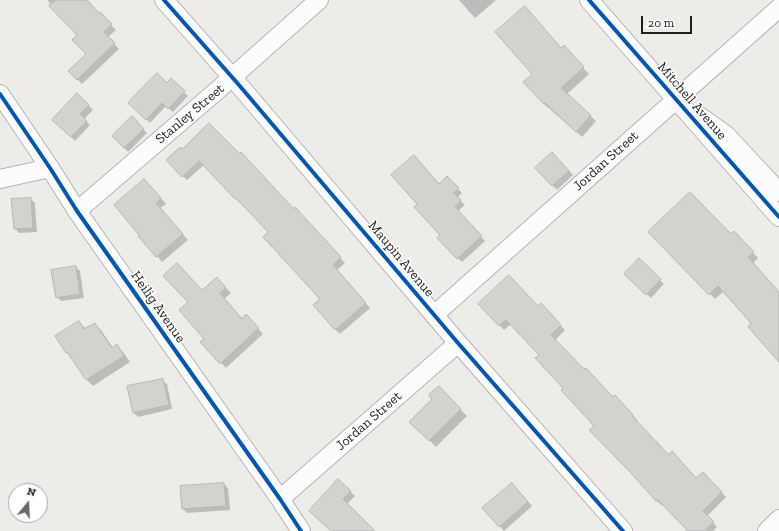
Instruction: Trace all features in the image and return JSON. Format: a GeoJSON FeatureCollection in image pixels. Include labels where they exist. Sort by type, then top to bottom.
{"type":"FeatureCollection","features":[{"type":"Feature","properties":{"kind":"street","name":"Maupin Avenue"},"geometry":{"type":"LineString","coordinates":[[164,0],[458,343],[623,531]]}},
{"type":"Feature","properties":{"kind":"street","name":"Stanley Street"},"geometry":{"type":"LineString","coordinates":[[76,211],[232,78],[319,0]]}},
{"type":"Feature","properties":{"kind":"street","name":"Mitchell Avenue"},"geometry":{"type":"LineString","coordinates":[[589,0],[779,217]]}},
{"type":"Feature","properties":{"kind":"street","name":"Jordan Street"},"geometry":{"type":"LineString","coordinates":[[434,315],[779,8]]}},
{"type":"Feature","properties":{"kind":"street","name":"Heilig Avenue"},"geometry":{"type":"LineString","coordinates":[[0,94],[50,168],[76,211],[280,499],[301,531]]}},
{"type":"Feature","properties":{"kind":"street","name":"Mitchell Avenue"},"geometry":{"type":"LineString","coordinates":[[676,99],[726,135],[779,192]]}},
{"type":"Feature","properties":{"kind":"street"},"geometry":{"type":"LineString","coordinates":[[0,179],[50,168]]}},
{"type":"Feature","properties":{"kind":"street","name":"Jordan Street"},"geometry":{"type":"LineString","coordinates":[[280,499],[458,343]]}},
{"type":"Feature","properties":{"kind":"street"},"geometry":{"type":"LineString","coordinates":[[766,531],[779,519]]}},
{"type":"Feature","properties":{"kind":"building"},"geometry":{"type":"Polygon","coordinates":[[[56,0],[87,0],[112,24],[104,32],[115,43],[77,80],[68,71],[86,54],[72,40],[77,35],[49,6],[56,0]]]}},
{"type":"Feature","properties":{"kind":"building"},"geometry":{"type":"Polygon","coordinates":[[[525,6],[561,48],[564,45],[584,67],[561,88],[591,115],[576,132],[545,103],[544,104],[523,82],[532,74],[495,32],[525,6]]]}},
{"type":"Feature","properties":{"kind":"building"},"geometry":{"type":"Polygon","coordinates":[[[157,73],[167,83],[171,78],[185,91],[168,109],[162,103],[146,120],[128,103],[157,73]]]}},
{"type":"Feature","properties":{"kind":"building"},"geometry":{"type":"Polygon","coordinates":[[[77,93],[89,105],[80,114],[87,121],[71,137],[52,120],[77,93]]]}},
{"type":"Feature","properties":{"kind":"building"},"geometry":{"type":"Polygon","coordinates":[[[132,116],[144,129],[124,148],[112,136],[132,116]]]}},
{"type":"Feature","properties":{"kind":"building"},"geometry":{"type":"Polygon","coordinates":[[[209,123],[240,154],[241,152],[341,257],[333,265],[366,303],[335,330],[313,305],[320,299],[263,237],[268,232],[236,198],[235,199],[199,161],[182,177],[166,160],[180,147],[182,149],[209,123]]]}},
{"type":"Feature","properties":{"kind":"building"},"geometry":{"type":"Polygon","coordinates":[[[552,152],[569,171],[552,186],[535,168],[552,152]]]}},
{"type":"Feature","properties":{"kind":"building"},"geometry":{"type":"Polygon","coordinates":[[[414,155],[439,184],[447,176],[459,188],[454,193],[461,200],[455,207],[482,236],[457,259],[437,238],[440,235],[414,207],[417,204],[391,175],[414,155]]]}},
{"type":"Feature","properties":{"kind":"building"},"geometry":{"type":"Polygon","coordinates":[[[144,179],[161,198],[156,203],[183,234],[156,257],[114,205],[144,179]]]}},
{"type":"Feature","properties":{"kind":"building"},"geometry":{"type":"Polygon","coordinates":[[[690,192],[731,234],[734,231],[754,252],[748,257],[779,292],[779,362],[748,327],[751,323],[718,286],[709,295],[648,232],[690,192]]]}},
{"type":"Feature","properties":{"kind":"building"},"geometry":{"type":"Polygon","coordinates":[[[31,198],[33,228],[14,229],[11,199],[31,198]]]}},
{"type":"Feature","properties":{"kind":"building"},"geometry":{"type":"Polygon","coordinates":[[[639,258],[661,279],[646,295],[624,274],[639,258]]]}},
{"type":"Feature","properties":{"kind":"building"},"geometry":{"type":"Polygon","coordinates":[[[177,263],[202,290],[217,277],[226,288],[220,293],[242,319],[246,314],[259,328],[220,364],[200,342],[204,339],[179,310],[188,302],[163,276],[177,263]]]}},
{"type":"Feature","properties":{"kind":"building"},"geometry":{"type":"Polygon","coordinates":[[[76,266],[80,294],[56,298],[51,270],[76,266]]]}},
{"type":"Feature","properties":{"kind":"building"},"geometry":{"type":"Polygon","coordinates":[[[509,275],[538,306],[541,303],[561,325],[551,335],[584,369],[586,368],[613,397],[615,395],[634,416],[633,417],[669,455],[672,451],[696,478],[703,472],[722,492],[703,511],[714,522],[704,531],[688,531],[658,500],[656,501],[589,430],[594,426],[561,390],[563,388],[535,358],[539,355],[506,320],[499,326],[478,304],[509,275]]]}},
{"type":"Feature","properties":{"kind":"building"},"geometry":{"type":"Polygon","coordinates":[[[79,321],[84,329],[95,323],[112,348],[117,344],[124,356],[86,380],[55,336],[79,321]]]}},
{"type":"Feature","properties":{"kind":"building"},"geometry":{"type":"Polygon","coordinates":[[[163,379],[169,405],[133,413],[127,386],[163,379]]]}},
{"type":"Feature","properties":{"kind":"building"},"geometry":{"type":"Polygon","coordinates":[[[439,386],[461,409],[429,441],[409,422],[432,399],[429,395],[439,386]]]}},
{"type":"Feature","properties":{"kind":"building"},"geometry":{"type":"Polygon","coordinates":[[[338,479],[351,491],[343,499],[375,531],[331,531],[309,511],[338,479]]]}},
{"type":"Feature","properties":{"kind":"building"},"geometry":{"type":"Polygon","coordinates":[[[224,483],[226,506],[182,509],[180,486],[224,483]]]}},
{"type":"Feature","properties":{"kind":"building"},"geometry":{"type":"Polygon","coordinates":[[[512,483],[528,502],[499,527],[482,508],[512,483]]]}},
{"type":"Feature","properties":{"kind":"cycle path"},"geometry":{"type":"LineString","coordinates":[[164,0],[239,85],[458,343],[623,531]]}},
{"type":"Feature","properties":{"kind":"cycle path"},"geometry":{"type":"LineString","coordinates":[[589,0],[779,217]]}},
{"type":"Feature","properties":{"kind":"cycle path"},"geometry":{"type":"LineString","coordinates":[[0,94],[77,211],[301,531]]}}]}
